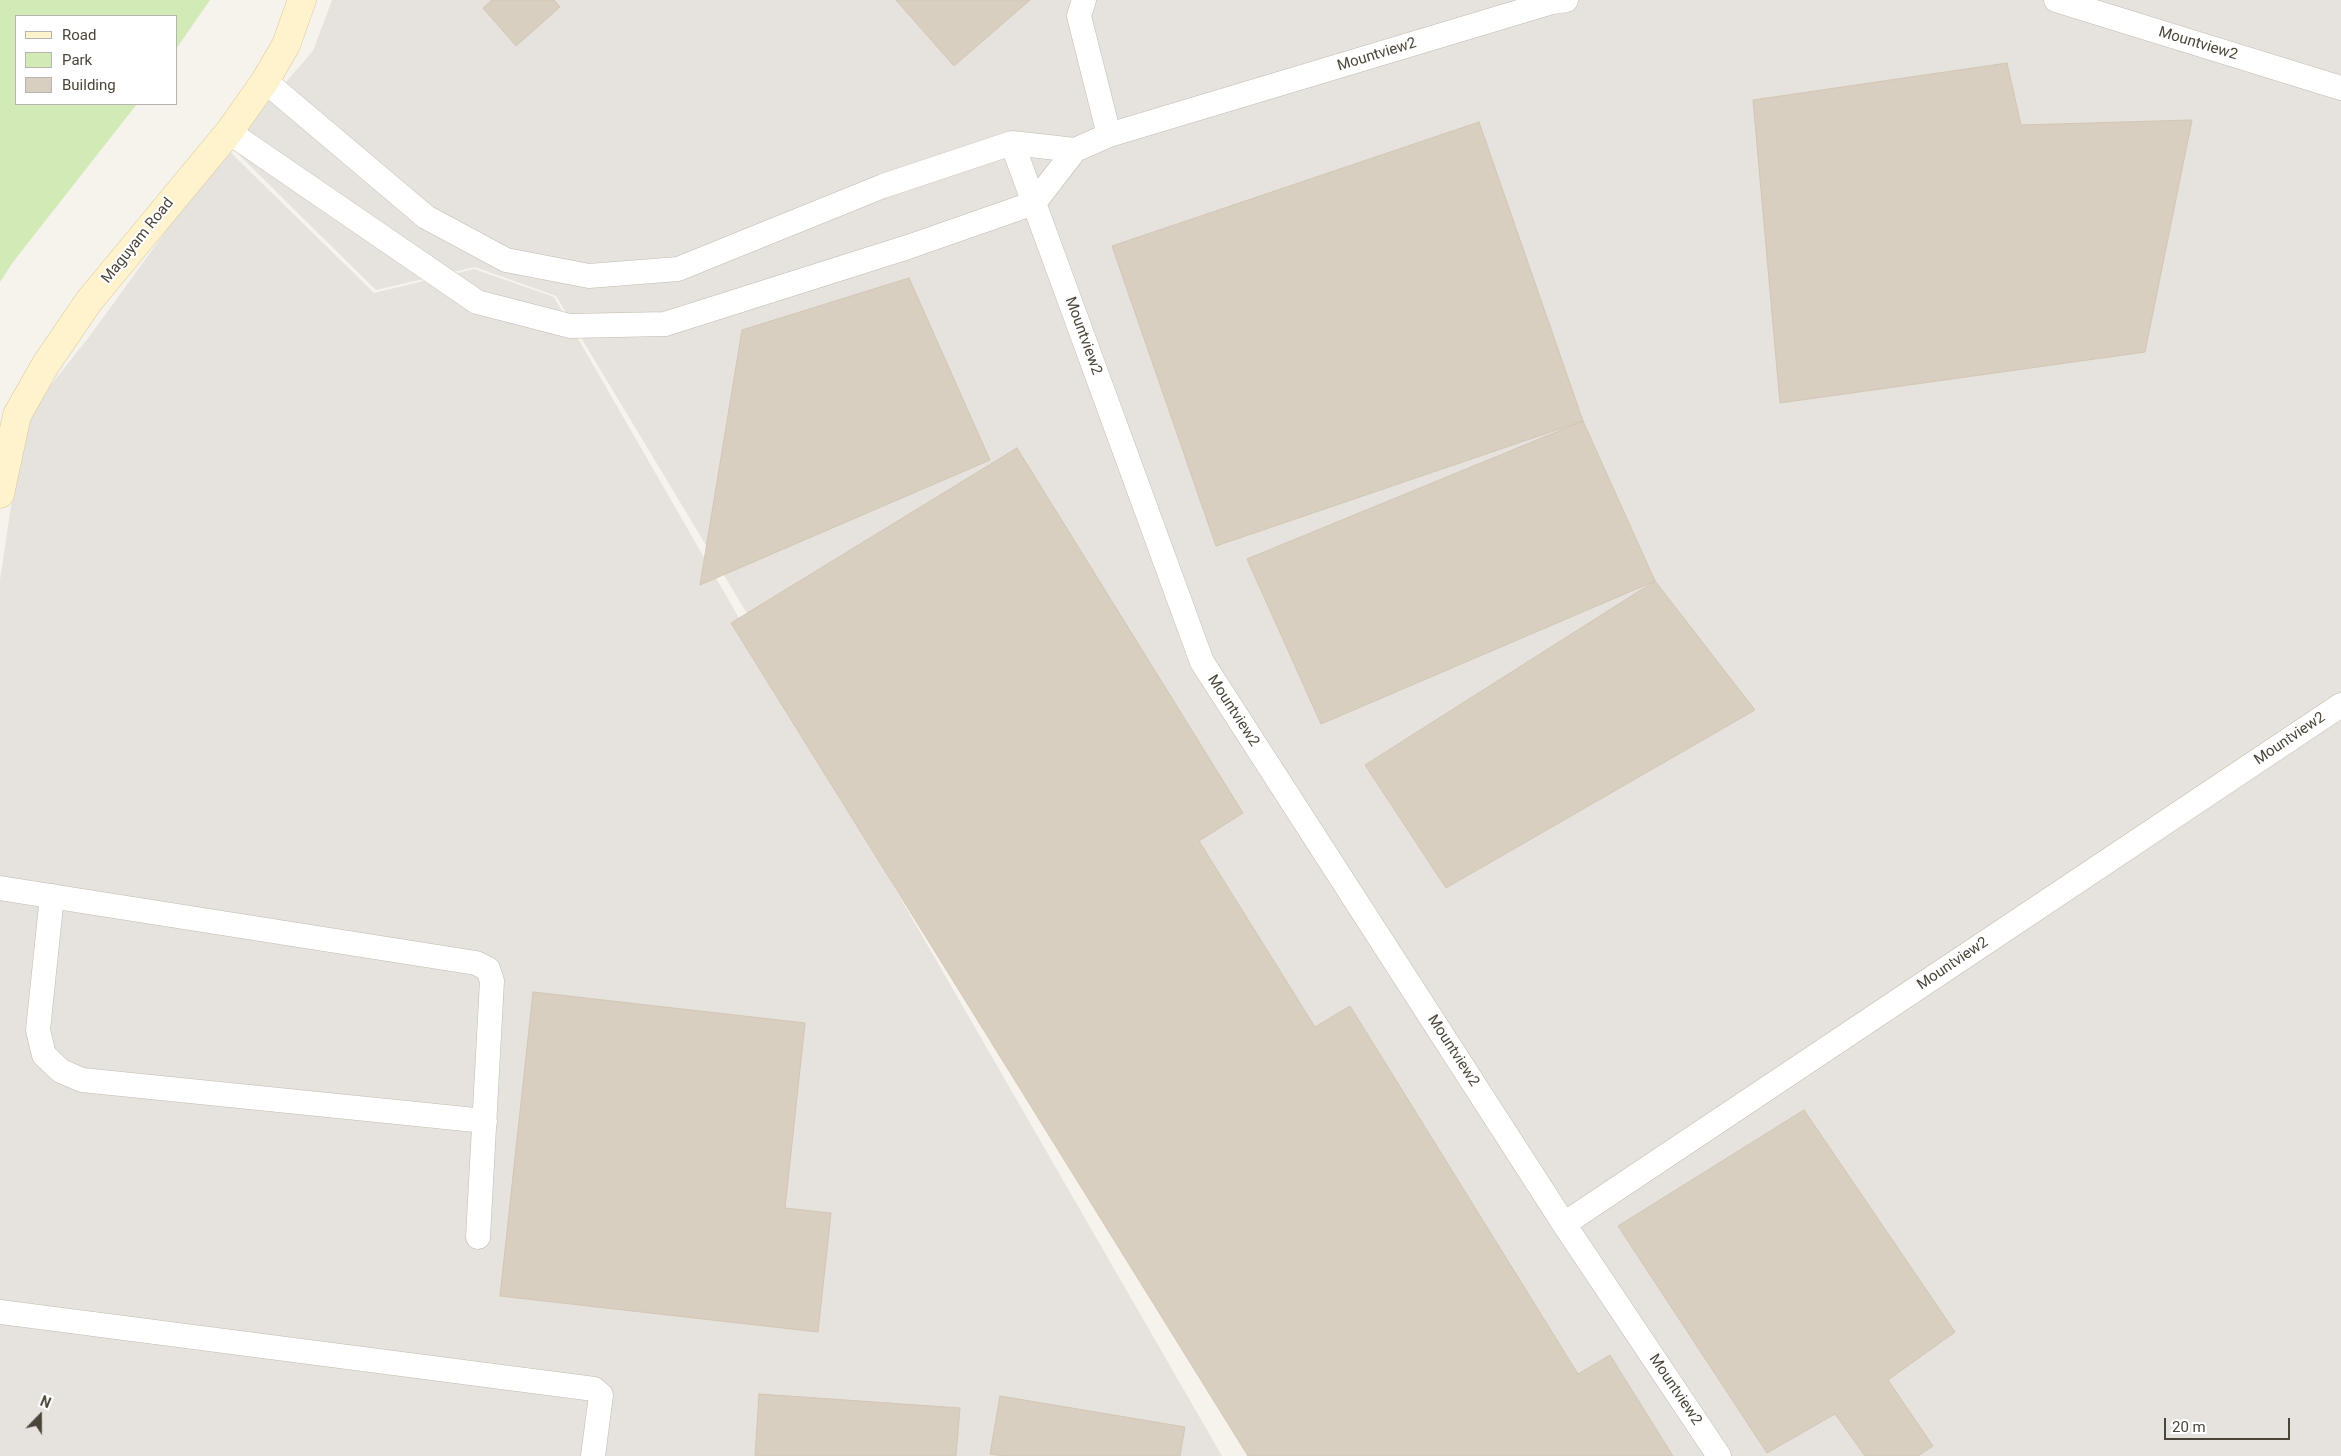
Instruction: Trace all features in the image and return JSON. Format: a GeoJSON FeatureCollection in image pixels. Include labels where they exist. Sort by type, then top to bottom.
{"type":"FeatureCollection","features":[{"type":"Feature","properties":{"kind":"main road","name":"Maguyam Road"},"geometry":{"type":"LineString","coordinates":[[0,494],[18,415],[46,364],[89,301],[228,132],[265,81],[286,45],[302,0]]}},
{"type":"Feature","properties":{"kind":"lane"},"geometry":{"type":"LineString","coordinates":[[1084,0],[1079,16],[1108,135]]}},
{"type":"Feature","properties":{"kind":"lane","name":"Mountview2"},"geometry":{"type":"LineString","coordinates":[[2056,0],[2341,88]]}},
{"type":"Feature","properties":{"kind":"lane","name":"Mountview2"},"geometry":{"type":"LineString","coordinates":[[1075,150],[1108,135],[1556,1]]}},
{"type":"Feature","properties":{"kind":"lane"},"geometry":{"type":"LineString","coordinates":[[265,81],[426,217],[506,260],[589,276],[678,269],[883,186],[1012,142],[1075,150]]}},
{"type":"Feature","properties":{"kind":"lane"},"geometry":{"type":"LineString","coordinates":[[228,132],[477,302],[570,326],[665,324],[908,246],[1034,203],[1075,150]]}},
{"type":"Feature","properties":{"kind":"lane","name":"Mountview2"},"geometry":{"type":"LineString","coordinates":[[1012,142],[1202,662],[1564,1224],[1719,1456]]}},
{"type":"Feature","properties":{"kind":"lane","name":"Mountview2"},"geometry":{"type":"LineString","coordinates":[[1564,1224],[2341,705]]}},
{"type":"Feature","properties":{"kind":"lane"},"geometry":{"type":"LineString","coordinates":[[0,888],[476,963],[488,969],[492,981],[478,1237]]}},
{"type":"Feature","properties":{"kind":"lane"},"geometry":{"type":"LineString","coordinates":[[52,896],[38,1030],[44,1055],[61,1071],[82,1080],[485,1121]]}},
{"type":"Feature","properties":{"kind":"lane"},"geometry":{"type":"LineString","coordinates":[[0,1312],[594,1389],[600,1395],[593,1456]]}},
{"type":"Feature","properties":{"kind":"shaded area"},"geometry":{"type":"Polygon","coordinates":[[[332,0],[2341,0],[2341,1456],[1254,1456],[556,296],[475,267],[376,290],[230,146],[313,51],[332,0]]]}},
{"type":"Feature","properties":{"kind":"shaded area"},"geometry":{"type":"Polygon","coordinates":[[[226,148],[374,293],[474,269],[554,297],[1222,1456],[0,1456],[0,580],[24,419],[92,333],[226,148]]]}},
{"type":"Feature","properties":{"kind":"green space"},"geometry":{"type":"Polygon","coordinates":[[[0,0],[210,0],[178,46],[178,15],[15,15],[15,105],[136,105],[13,262],[0,282],[0,0]]]}},
{"type":"Feature","properties":{"kind":"building"},"geometry":{"type":"Polygon","coordinates":[[[492,0],[554,0],[560,7],[516,46],[483,8],[492,0]]]}},
{"type":"Feature","properties":{"kind":"building"},"geometry":{"type":"Polygon","coordinates":[[[896,0],[1030,0],[954,66],[896,0]]]}},
{"type":"Feature","properties":{"kind":"building"},"geometry":{"type":"Polygon","coordinates":[[[2007,63],[2021,125],[2192,120],[2145,352],[1780,403],[1753,100],[2007,63]]]}},
{"type":"Feature","properties":{"kind":"building"},"geometry":{"type":"Polygon","coordinates":[[[1479,122],[1583,421],[1216,546],[1112,246],[1479,122]]]}},
{"type":"Feature","properties":{"kind":"building"},"geometry":{"type":"Polygon","coordinates":[[[909,278],[990,460],[700,585],[742,330],[909,278]]]}},
{"type":"Feature","properties":{"kind":"building"},"geometry":{"type":"Polygon","coordinates":[[[1583,421],[1655,581],[1321,724],[1247,559],[1583,421]]]}},
{"type":"Feature","properties":{"kind":"building"},"geometry":{"type":"Polygon","coordinates":[[[1017,448],[1243,813],[1199,841],[1315,1027],[1350,1006],[1578,1374],[1610,1355],[1673,1456],[1248,1456],[731,623],[1017,448]]]}},
{"type":"Feature","properties":{"kind":"building"},"geometry":{"type":"Polygon","coordinates":[[[1655,581],[1755,710],[1446,888],[1365,765],[1655,581]]]}},
{"type":"Feature","properties":{"kind":"building"},"geometry":{"type":"Polygon","coordinates":[[[533,992],[805,1023],[785,1208],[831,1213],[818,1332],[500,1296],[533,992]]]}},
{"type":"Feature","properties":{"kind":"building"},"geometry":{"type":"Polygon","coordinates":[[[1804,1110],[1955,1332],[1888,1380],[1933,1446],[1918,1456],[1865,1456],[1835,1414],[1767,1453],[1618,1226],[1804,1110]]]}},
{"type":"Feature","properties":{"kind":"building"},"geometry":{"type":"Polygon","coordinates":[[[759,1394],[960,1408],[956,1456],[755,1456],[759,1394]]]}},
{"type":"Feature","properties":{"kind":"building"},"geometry":{"type":"Polygon","coordinates":[[[1000,1396],[1185,1427],[1180,1456],[1004,1456],[990,1454],[1000,1396]]]}}]}
